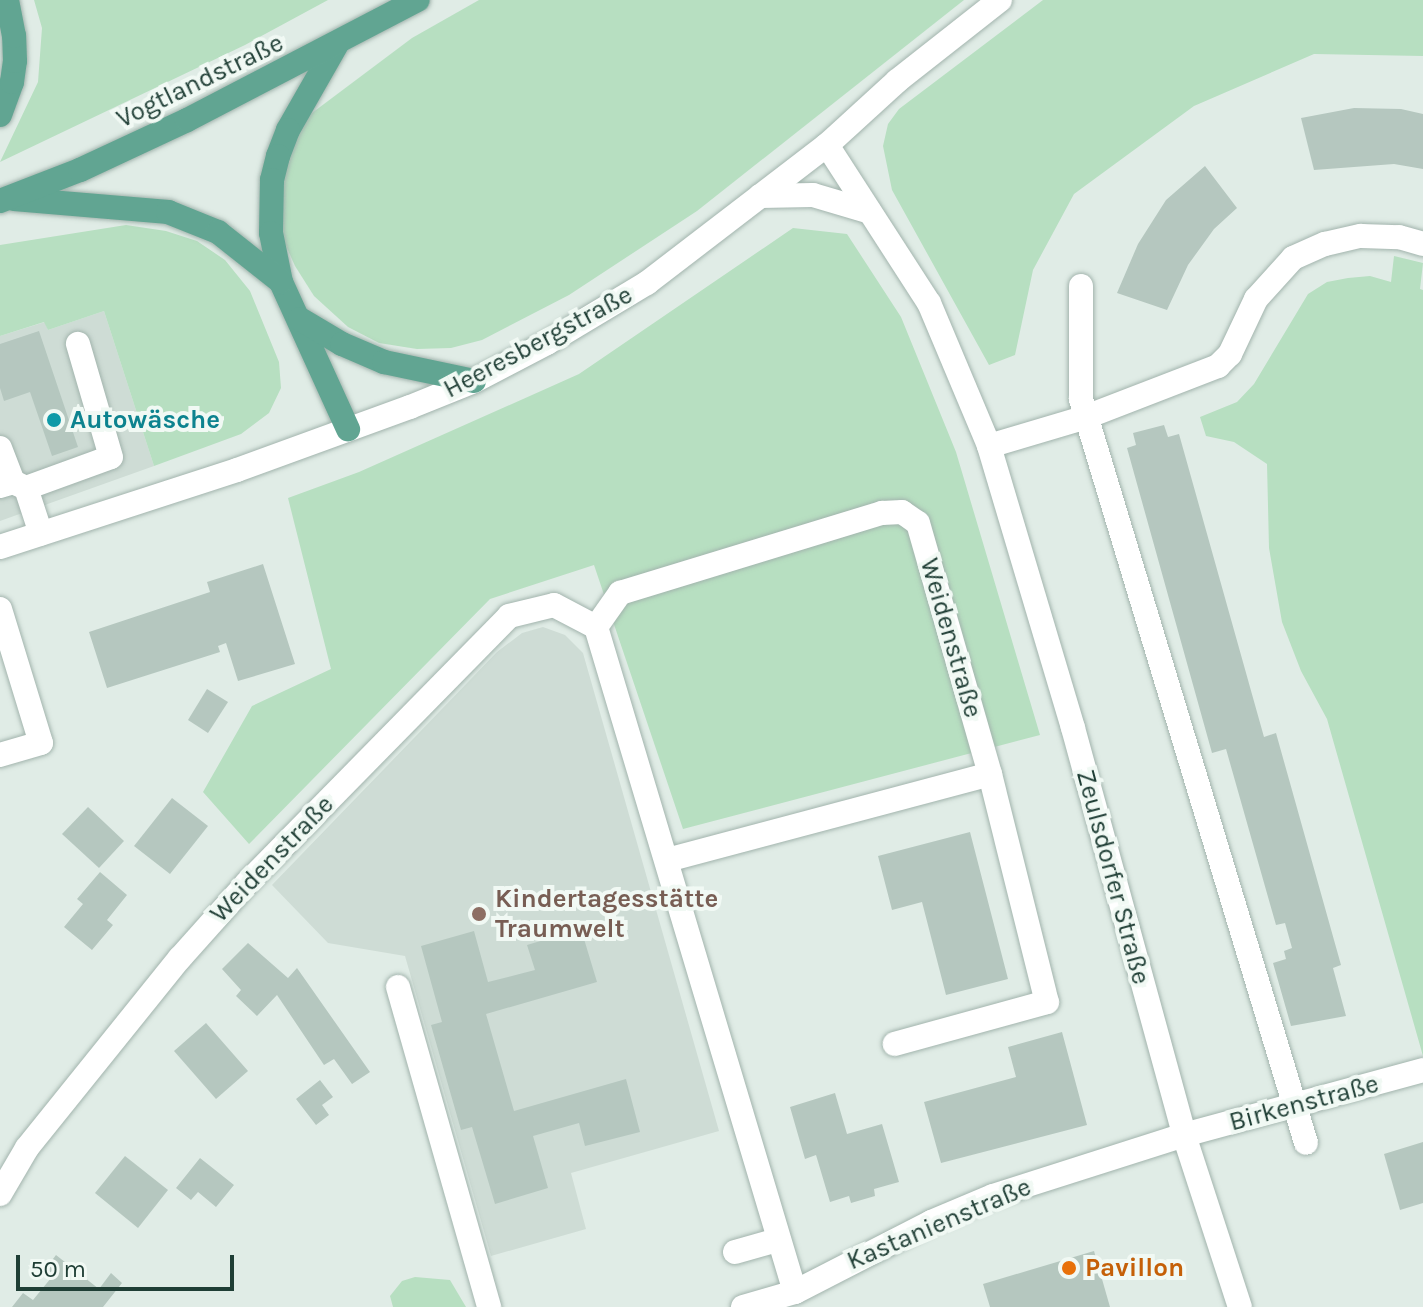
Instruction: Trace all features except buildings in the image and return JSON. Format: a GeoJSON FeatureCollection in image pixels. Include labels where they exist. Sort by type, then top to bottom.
{"type":"FeatureCollection","features":[{"type":"Feature","properties":{"kind":"main road"},"geometry":{"type":"LineString","coordinates":[[0,115],[12,82],[15,61],[7,0]]}},
{"type":"Feature","properties":{"kind":"main road","name":"Vogtlandstraße"},"geometry":{"type":"LineString","coordinates":[[4,200],[187,120],[418,0]]}},
{"type":"Feature","properties":{"kind":"main road"},"geometry":{"type":"LineString","coordinates":[[337,44],[288,130],[272,180],[271,233],[281,282],[348,429]]}},
{"type":"Feature","properties":{"kind":"main road"},"geometry":{"type":"LineString","coordinates":[[4,200],[168,212],[218,232],[281,282]]}},
{"type":"Feature","properties":{"kind":"main road"},"geometry":{"type":"LineString","coordinates":[[300,319],[384,362],[474,381]]}},
{"type":"Feature","properties":{"kind":"street","name":"Heeresbergstraße"},"geometry":{"type":"LineString","coordinates":[[0,547],[237,470],[474,381],[602,312],[647,283],[827,145],[897,81],[1000,0]]}},
{"type":"Feature","properties":{"kind":"street","name":"Zeulsdorfer Straße"},"geometry":{"type":"LineString","coordinates":[[827,145],[929,303],[989,446],[1073,728],[1184,1135],[1240,1307]]}},
{"type":"Feature","properties":{"kind":"street"},"geometry":{"type":"LineString","coordinates":[[760,196],[813,195],[870,212]]}},
{"type":"Feature","properties":{"kind":"street"},"geometry":{"type":"LineString","coordinates":[[989,446],[1086,417],[1218,366],[1230,354],[1256,299],[1293,258],[1325,244],[1361,236],[1399,237],[1423,244]]}},
{"type":"Feature","properties":{"kind":"street"},"geometry":{"type":"LineString","coordinates":[[1081,286],[1078,364],[1086,417],[1306,1143]]}},
{"type":"Feature","properties":{"kind":"street"},"geometry":{"type":"LineString","coordinates":[[13,485],[111,457],[78,344]]}},
{"type":"Feature","properties":{"kind":"street"},"geometry":{"type":"LineString","coordinates":[[0,448],[13,485],[41,534]]}},
{"type":"Feature","properties":{"kind":"street","name":"Weidenstraße"},"geometry":{"type":"LineString","coordinates":[[0,1194],[27,1148],[180,958],[247,883],[509,616],[554,605],[596,627],[620,593],[882,513],[902,512],[918,523],[990,774]]}},
{"type":"Feature","properties":{"kind":"street"},"geometry":{"type":"LineString","coordinates":[[0,609],[41,743],[0,755]]}},
{"type":"Feature","properties":{"kind":"street"},"geometry":{"type":"LineString","coordinates":[[596,627],[795,1292]]}},
{"type":"Feature","properties":{"kind":"street"},"geometry":{"type":"LineString","coordinates":[[667,860],[990,774],[1047,1002],[895,1044]]}},
{"type":"Feature","properties":{"kind":"street"},"geometry":{"type":"LineString","coordinates":[[398,987],[489,1307]]}},
{"type":"Feature","properties":{"kind":"street","name":"Birkenstraße"},"geometry":{"type":"LineString","coordinates":[[1184,1135],[1423,1070]]}},
{"type":"Feature","properties":{"kind":"street","name":"Kastanienstraße"},"geometry":{"type":"LineString","coordinates":[[743,1307],[795,1292],[931,1222],[993,1196],[1184,1135]]}},
{"type":"Feature","properties":{"kind":"street"},"geometry":{"type":"LineString","coordinates":[[735,1252],[777,1240]]}},
{"type":"Feature","properties":{"kind":"shaded area"},"geometry":{"type":"Polygon","coordinates":[[[104,311],[154,466],[0,521],[0,336],[45,322],[48,330],[104,311]]]}},
{"type":"Feature","properties":{"kind":"shaded area","name":"Kindertagesstätte Traumwelt"},"geometry":{"type":"Polygon","coordinates":[[[543,627],[565,635],[583,653],[719,1131],[571,1173],[586,1229],[491,1256],[405,956],[328,943],[272,885],[497,652],[522,633],[543,627]]]}},
{"type":"Feature","properties":{"kind":"green space"},"geometry":{"type":"Polygon","coordinates":[[[34,0],[328,0],[245,45],[0,162],[38,82],[42,28],[34,0]]]}},
{"type":"Feature","properties":{"kind":"green space"},"geometry":{"type":"Polygon","coordinates":[[[479,0],[964,0],[697,211],[569,295],[482,340],[451,348],[417,349],[379,343],[348,327],[314,296],[283,239],[284,171],[293,140],[308,116],[412,38],[479,0]]]}},
{"type":"Feature","properties":{"kind":"green space"},"geometry":{"type":"Polygon","coordinates":[[[1043,0],[1423,0],[1423,56],[1314,54],[1194,106],[1074,194],[1033,270],[1015,355],[989,365],[892,190],[883,146],[888,124],[899,109],[1043,0]]]}},
{"type":"Feature","properties":{"kind":"green space"},"geometry":{"type":"Polygon","coordinates":[[[126,225],[166,231],[197,241],[225,260],[250,291],[279,362],[281,388],[269,413],[241,434],[154,466],[104,311],[48,330],[44,322],[0,336],[0,245],[126,225]]]}},
{"type":"Feature","properties":{"kind":"green space"},"geometry":{"type":"Polygon","coordinates":[[[793,228],[847,234],[901,317],[956,452],[1040,735],[683,829],[594,565],[490,599],[249,844],[203,792],[252,706],[331,669],[288,498],[359,472],[579,374],[793,228]]]}},
{"type":"Feature","properties":{"kind":"green space"},"geometry":{"type":"Polygon","coordinates":[[[1394,256],[1423,263],[1420,289],[1423,290],[1423,1056],[1327,719],[1301,671],[1282,622],[1269,548],[1267,464],[1234,442],[1206,436],[1200,417],[1237,402],[1254,384],[1308,294],[1327,282],[1348,278],[1370,276],[1391,282],[1394,256]]]}},
{"type":"Feature","properties":{"kind":"green space"},"geometry":{"type":"Polygon","coordinates":[[[415,1277],[450,1280],[466,1307],[393,1307],[390,1296],[402,1281],[415,1277]]]}},
{"type":"Feature","properties":{"kind":"place","name":"Autowäsche"},"geometry":{"type":"Point","coordinates":[54,420]}},
{"type":"Feature","properties":{"kind":"place","name":"Kindertagesstätte Traumwelt"},"geometry":{"type":"Point","coordinates":[479,914]}},
{"type":"Feature","properties":{"kind":"place","name":"Pavillon"},"geometry":{"type":"Point","coordinates":[1069,1268]}}]}
